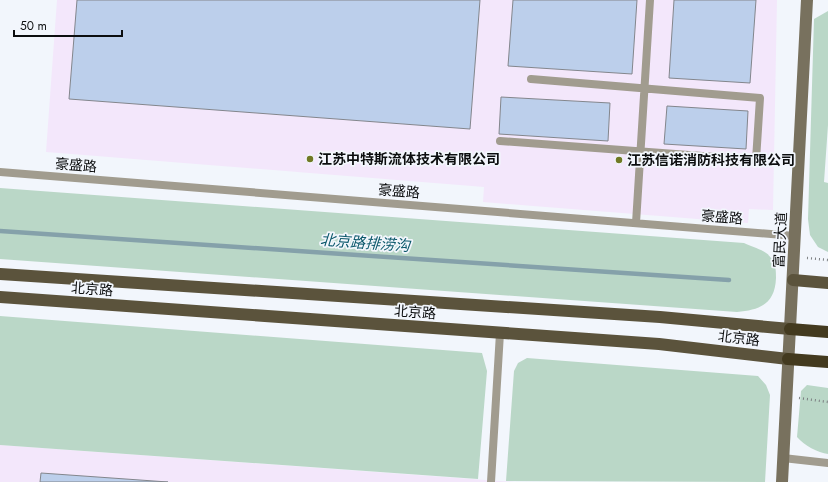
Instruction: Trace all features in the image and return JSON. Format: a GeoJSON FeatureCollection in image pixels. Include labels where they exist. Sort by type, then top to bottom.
{"type":"FeatureCollection","features":[{"type":"Feature","properties":{"kind":"highway","name":"北京路"},"geometry":{"type":"LineString","coordinates":[[790,329],[828,332]]}},
{"type":"Feature","properties":{"kind":"highway","name":"北京路"},"geometry":{"type":"LineString","coordinates":[[788,359],[828,362]]}},
{"type":"Feature","properties":{"kind":"main road","name":"北京路"},"geometry":{"type":"LineString","coordinates":[[0,274],[660,317],[790,329]]}},
{"type":"Feature","properties":{"kind":"main road"},"geometry":{"type":"LineString","coordinates":[[793,280],[828,282]]}},
{"type":"Feature","properties":{"kind":"main road","name":"北京路"},"geometry":{"type":"LineString","coordinates":[[0,297],[659,344],[788,359]]}},
{"type":"Feature","properties":{"kind":"street","name":"富民大道"},"geometry":{"type":"LineString","coordinates":[[782,482],[807,0]]}},
{"type":"Feature","properties":{"kind":"lane"},"geometry":{"type":"LineString","coordinates":[[636,223],[650,0]]}},
{"type":"Feature","properties":{"kind":"lane"},"geometry":{"type":"LineString","coordinates":[[500,141],[756,160],[760,98],[531,79]]}},
{"type":"Feature","properties":{"kind":"lane","name":"豪盛路"},"geometry":{"type":"LineString","coordinates":[[0,172],[795,236]]}},
{"type":"Feature","properties":{"kind":"lane"},"geometry":{"type":"LineString","coordinates":[[491,482],[500,333]]}},
{"type":"Feature","properties":{"kind":"lane"},"geometry":{"type":"LineString","coordinates":[[783,458],[828,463]]}},
{"type":"Feature","properties":{"kind":"path"},"geometry":{"type":"LineString","coordinates":[[794,257],[828,260]]}},
{"type":"Feature","properties":{"kind":"path"},"geometry":{"type":"LineString","coordinates":[[786,397],[828,402]]}},
{"type":"Feature","properties":{"kind":"shaded area"},"geometry":{"type":"Polygon","coordinates":[[[57,0],[777,0],[773,210],[749,209],[748,223],[483,202],[484,187],[46,152],[57,0]]]}},
{"type":"Feature","properties":{"kind":"shaded area"},"geometry":{"type":"Polygon","coordinates":[[[0,445],[515,482],[0,482],[0,445]]]}},
{"type":"Feature","properties":{"kind":"green space"},"geometry":{"type":"Polygon","coordinates":[[[828,11],[828,125],[824,182],[828,183],[828,252],[818,247],[810,235],[808,219],[814,19],[828,11]]]}},
{"type":"Feature","properties":{"kind":"green space"},"geometry":{"type":"Polygon","coordinates":[[[0,188],[744,243],[769,255],[773,260],[776,270],[775,287],[773,294],[765,304],[753,310],[737,312],[0,259],[0,188]]]}},
{"type":"Feature","properties":{"kind":"green space"},"geometry":{"type":"Polygon","coordinates":[[[0,316],[482,353],[487,371],[478,479],[0,445],[0,316]]]}},
{"type":"Feature","properties":{"kind":"green space"},"geometry":{"type":"Polygon","coordinates":[[[527,358],[758,376],[766,385],[770,395],[765,482],[506,481],[514,371],[518,363],[527,358]]]}},
{"type":"Feature","properties":{"kind":"green space"},"geometry":{"type":"Polygon","coordinates":[[[807,385],[828,388],[828,454],[811,448],[797,437],[801,391],[807,385]]]}},
{"type":"Feature","properties":{"kind":"building","name":"江苏中特斯流体技术有限公司"},"geometry":{"type":"Polygon","coordinates":[[[77,0],[480,0],[470,129],[69,99],[77,0]]]}},
{"type":"Feature","properties":{"kind":"building"},"geometry":{"type":"Polygon","coordinates":[[[513,0],[637,0],[632,74],[508,66],[513,0]]]}},
{"type":"Feature","properties":{"kind":"building"},"geometry":{"type":"Polygon","coordinates":[[[674,0],[756,0],[750,83],[669,78],[674,0]]]}},
{"type":"Feature","properties":{"kind":"building"},"geometry":{"type":"Polygon","coordinates":[[[501,97],[610,103],[608,141],[499,134],[501,97]]]}},
{"type":"Feature","properties":{"kind":"building"},"geometry":{"type":"Polygon","coordinates":[[[667,106],[748,111],[746,149],[664,144],[667,106]]]}},
{"type":"Feature","properties":{"kind":"building"},"geometry":{"type":"Polygon","coordinates":[[[41,473],[168,482],[40,482],[41,473]]]}},
{"type":"Feature","properties":{"kind":"waterway","name":"北京路排涝沟"},"geometry":{"type":"LineString","coordinates":[[0,231],[729,280]]}},
{"type":"Feature","properties":{"kind":"place","name":"江苏中特斯流体技术有限公司"},"geometry":{"type":"Point","coordinates":[310,159]}},
{"type":"Feature","properties":{"kind":"place","name":"江苏信诺消防科技有限公司"},"geometry":{"type":"Point","coordinates":[619,160]}}]}
